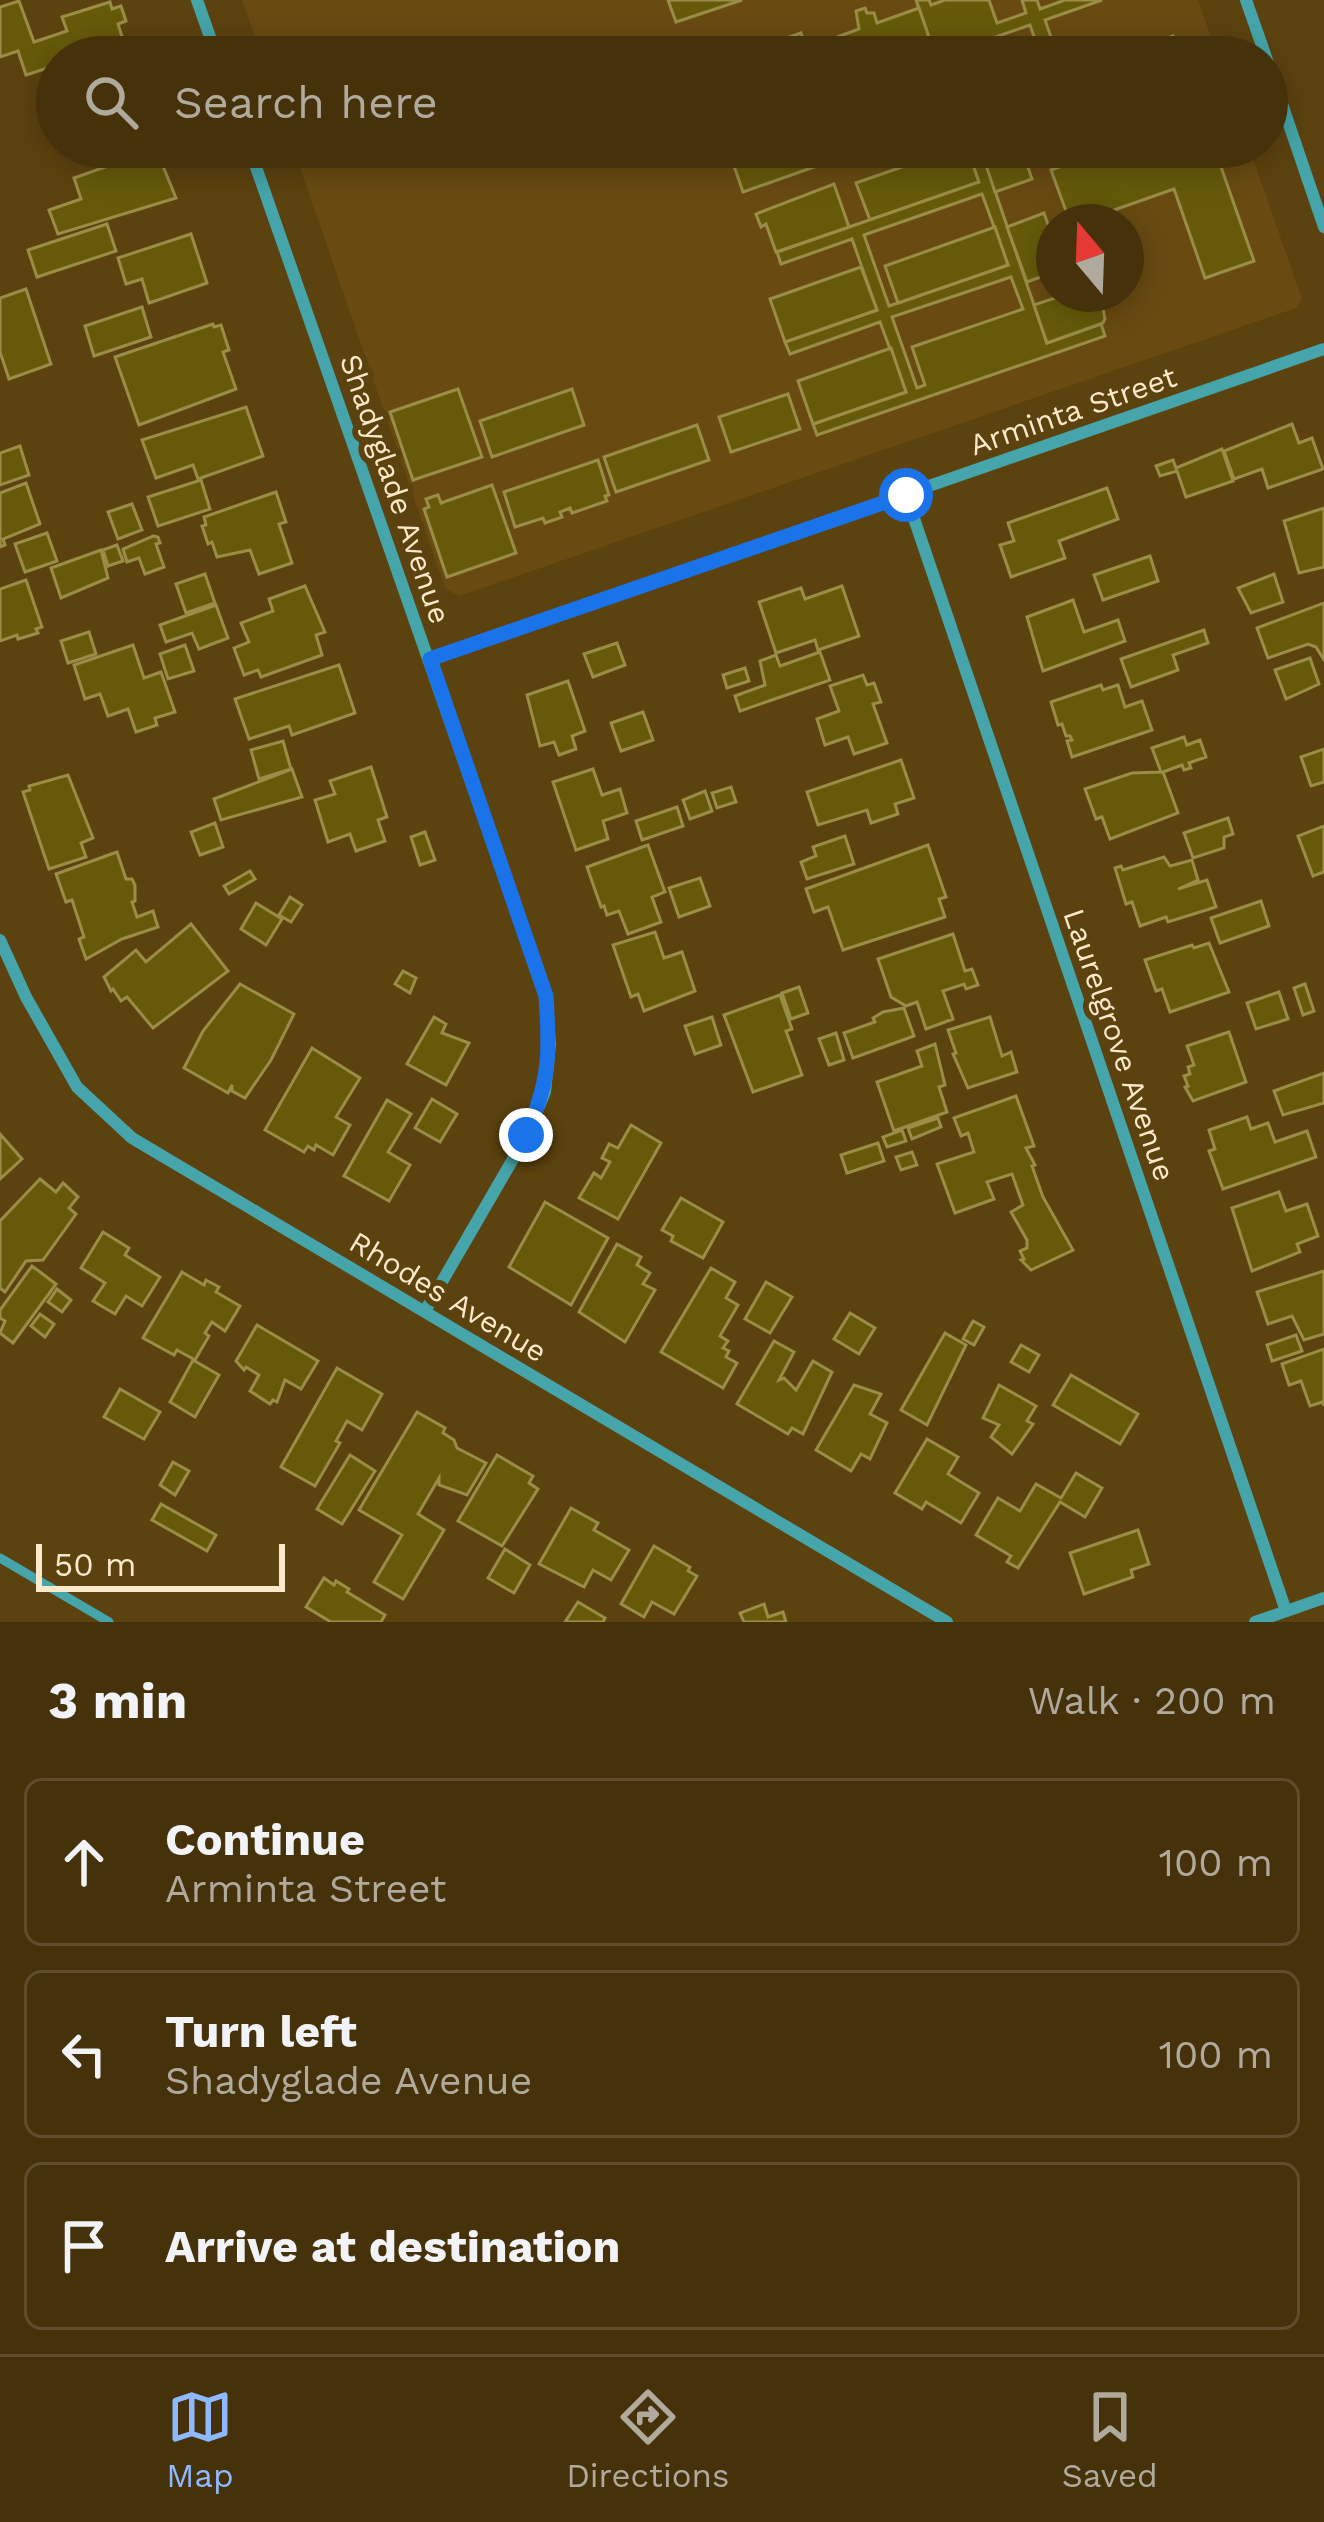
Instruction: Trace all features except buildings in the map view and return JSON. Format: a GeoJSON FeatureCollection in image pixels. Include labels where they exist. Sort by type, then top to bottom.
{"type":"FeatureCollection","features":[{"type":"Feature","properties":{"kind":"street"},"geometry":{"type":"LineString","coordinates":[[197,0],[210,36]]}},
{"type":"Feature","properties":{"kind":"street"},"geometry":{"type":"LineString","coordinates":[[1246,0],[1258,36]]}},
{"type":"Feature","properties":{"kind":"street"},"geometry":{"type":"LineString","coordinates":[[1288,123],[1324,227]]}},
{"type":"Feature","properties":{"kind":"street","name":"Shadyglade Avenue"},"geometry":{"type":"LineString","coordinates":[[256,168],[546,996],[550,1044],[545,1092],[526,1135],[425,1311]]}},
{"type":"Feature","properties":{"kind":"street","name":"Arminta Street"},"geometry":{"type":"LineString","coordinates":[[430,659],[1324,350]]}},
{"type":"Feature","properties":{"kind":"street","name":"Laurelgrove Avenue"},"geometry":{"type":"LineString","coordinates":[[906,495],[1286,1611]]}},
{"type":"Feature","properties":{"kind":"street","name":"Rhodes Avenue"},"geometry":{"type":"LineString","coordinates":[[0,940],[41,1028],[77,1087],[132,1138],[947,1622]]}},
{"type":"Feature","properties":{"kind":"street"},"geometry":{"type":"LineString","coordinates":[[1255,1622],[1324,1598]]}},
{"type":"Feature","properties":{"kind":"lane"},"geometry":{"type":"LineString","coordinates":[[0,1558],[109,1622]]}},
{"type":"Feature","properties":{"kind":"shaded area"},"geometry":{"type":"Polygon","coordinates":[[[242,0],[1198,0],[1211,36],[255,36],[242,0]]]}},
{"type":"Feature","properties":{"kind":"shaded area"},"geometry":{"type":"Polygon","coordinates":[[[300,168],[1256,168],[1302,299],[1296,308],[459,596],[445,588],[300,168]]]}},
{"type":"Feature","properties":{"kind":"route"},"geometry":{"type":"LineString","coordinates":[[526,1135],[545,1092],[550,1044],[546,996],[430,659],[906,495]]}}]}
